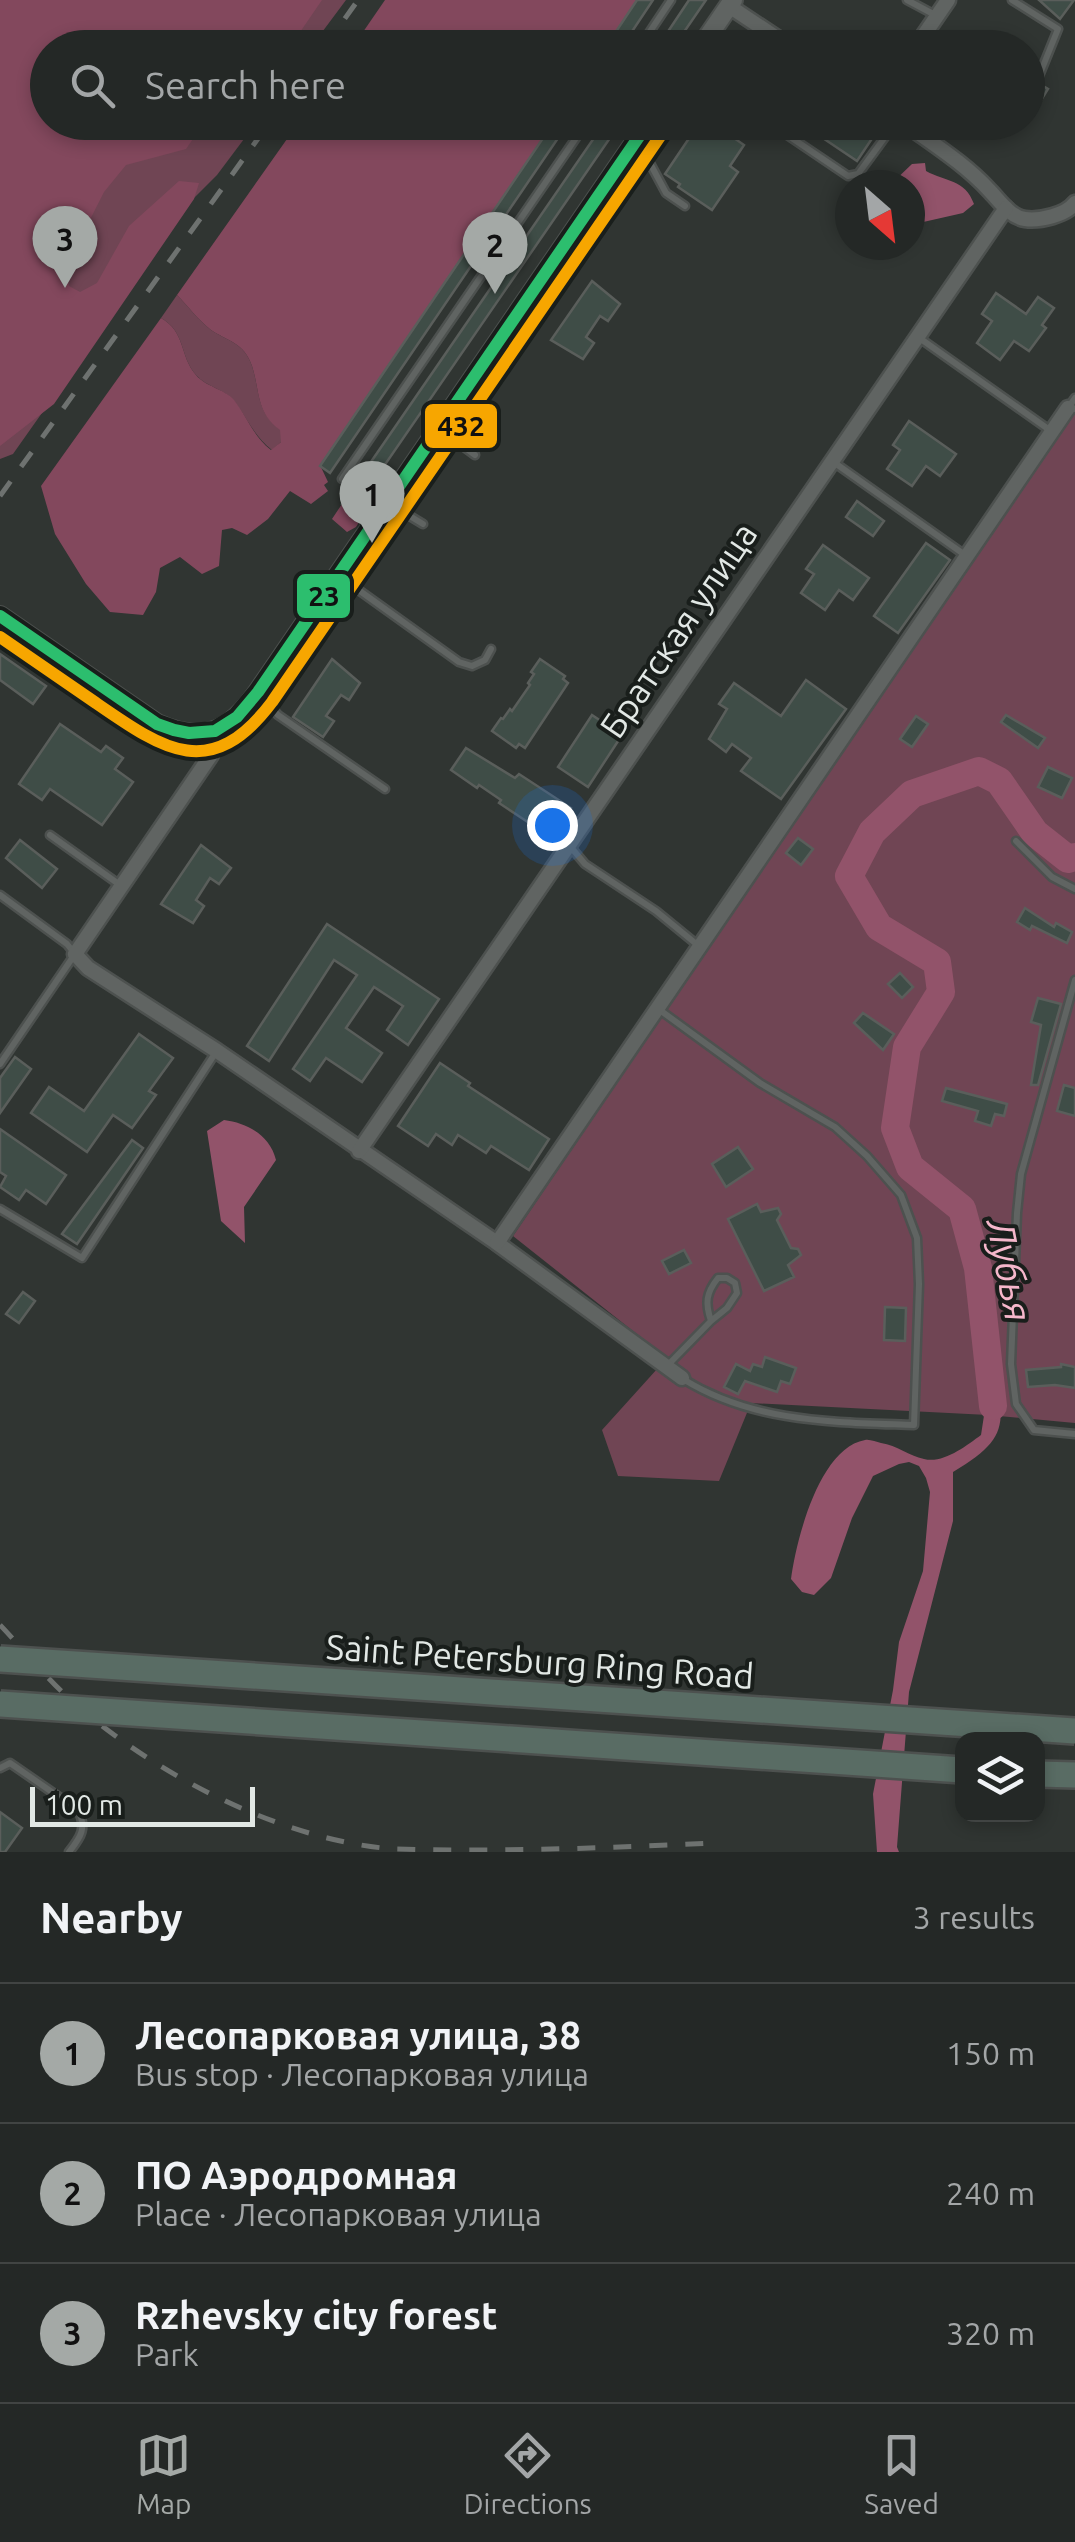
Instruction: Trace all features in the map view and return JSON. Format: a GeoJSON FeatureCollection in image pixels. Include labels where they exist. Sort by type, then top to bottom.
{"type":"FeatureCollection","features":[{"type":"Feature","properties":{"kind":"highway","name":"Saint Petersburg Ring Road"},"geometry":{"type":"LineString","coordinates":[[0,1659],[1075,1731]]}},
{"type":"Feature","properties":{"kind":"highway"},"geometry":{"type":"LineString","coordinates":[[0,1704],[955,1770]]}},
{"type":"Feature","properties":{"kind":"highway"},"geometry":{"type":"LineString","coordinates":[[1045,1774],[1075,1775]]}},
{"type":"Feature","properties":{"kind":"street"},"geometry":{"type":"LineString","coordinates":[[927,30],[948,0]]}},
{"type":"Feature","properties":{"kind":"street"},"geometry":{"type":"LineString","coordinates":[[712,30],[731,3],[768,30]]}},
{"type":"Feature","properties":{"kind":"street"},"geometry":{"type":"LineString","coordinates":[[0,616],[157,724],[181,734],[210,733],[234,722],[637,140]]}},
{"type":"Feature","properties":{"kind":"street"},"geometry":{"type":"LineString","coordinates":[[925,140],[968,169],[1006,208],[1023,219],[1050,216],[1071,209],[1075,203]]}},
{"type":"Feature","properties":{"kind":"street","name":"Братская улица"},"geometry":{"type":"LineString","coordinates":[[359,1151],[1006,208]]}},
{"type":"Feature","properties":{"kind":"street"},"geometry":{"type":"LineString","coordinates":[[496,1242],[1073,405]]}},
{"type":"Feature","properties":{"kind":"street"},"geometry":{"type":"LineString","coordinates":[[210,733],[211,756],[75,954],[88,968],[217,1050],[496,1242],[682,1378]]}},
{"type":"Feature","properties":{"kind":"lane"},"geometry":{"type":"LineString","coordinates":[[651,30],[671,0]]}},
{"type":"Feature","properties":{"kind":"lane"},"geometry":{"type":"LineString","coordinates":[[907,0],[937,16]]}},
{"type":"Feature","properties":{"kind":"lane"},"geometry":{"type":"LineString","coordinates":[[1012,0],[1058,29],[1045,61]]}},
{"type":"Feature","properties":{"kind":"lane"},"geometry":{"type":"LineString","coordinates":[[342,479],[575,140]]}},
{"type":"Feature","properties":{"kind":"lane"},"geometry":{"type":"LineString","coordinates":[[637,140],[666,193],[685,206]]}},
{"type":"Feature","properties":{"kind":"lane"},"geometry":{"type":"LineString","coordinates":[[795,140],[848,176],[858,174],[885,140]]}},
{"type":"Feature","properties":{"kind":"lane"},"geometry":{"type":"LineString","coordinates":[[917,336],[1052,432]]}},
{"type":"Feature","properties":{"kind":"lane"},"geometry":{"type":"LineString","coordinates":[[438,428],[475,456]]}},
{"type":"Feature","properties":{"kind":"lane"},"geometry":{"type":"LineString","coordinates":[[831,460],[967,556]]}},
{"type":"Feature","properties":{"kind":"lane"},"geometry":{"type":"LineString","coordinates":[[388,502],[423,524]]}},
{"type":"Feature","properties":{"kind":"lane"},"geometry":{"type":"LineString","coordinates":[[338,576],[459,662],[472,666],[485,660],[491,648]]}},
{"type":"Feature","properties":{"kind":"lane"},"geometry":{"type":"LineString","coordinates":[[258,692],[278,715],[385,789]]}},
{"type":"Feature","properties":{"kind":"lane"},"geometry":{"type":"LineString","coordinates":[[50,835],[122,886]]}},
{"type":"Feature","properties":{"kind":"lane"},"geometry":{"type":"LineString","coordinates":[[1016,841],[1052,877],[1075,889]]}},
{"type":"Feature","properties":{"kind":"lane"},"geometry":{"type":"LineString","coordinates":[[568,844],[585,864],[656,910],[700,946]]}},
{"type":"Feature","properties":{"kind":"lane"},"geometry":{"type":"LineString","coordinates":[[0,896],[67,944],[75,954],[0,1064]]}},
{"type":"Feature","properties":{"kind":"lane"},"geometry":{"type":"LineString","coordinates":[[1075,980],[1021,1174],[1011,1364],[1016,1404],[1034,1430],[1075,1434]]}},
{"type":"Feature","properties":{"kind":"lane"},"geometry":{"type":"LineString","coordinates":[[658,1008],[760,1083],[835,1127],[901,1195],[917,1238],[914,1426],[824,1422],[750,1410],[682,1378]]}},
{"type":"Feature","properties":{"kind":"lane"},"geometry":{"type":"LineString","coordinates":[[0,1209],[82,1258],[217,1050]]}},
{"type":"Feature","properties":{"kind":"lane"},"geometry":{"type":"LineString","coordinates":[[666,1367],[727,1308],[737,1293],[735,1284],[727,1278],[718,1278],[708,1290],[706,1307],[711,1320]]}},
{"type":"Feature","properties":{"kind":"lane"},"geometry":{"type":"LineString","coordinates":[[0,1768],[10,1763],[78,1810],[84,1822],[81,1837],[70,1852]]}},
{"type":"Feature","properties":{"kind":"shaded area"},"geometry":{"type":"Polygon","coordinates":[[[0,0],[346,0],[324,30],[30,30],[30,140],[243,140],[193,199],[13,454],[0,459],[0,0]]]}},
{"type":"Feature","properties":{"kind":"shaded area"},"geometry":{"type":"Polygon","coordinates":[[[0,0],[322,0],[301,30],[30,30],[30,140],[192,140],[186,149],[126,165],[104,192],[66,267],[69,286],[80,292],[97,283],[129,226],[179,181],[199,183],[194,199],[54,404],[0,446],[0,0]]]}},
{"type":"Feature","properties":{"kind":"shaded area"},"geometry":{"type":"Polygon","coordinates":[[[385,0],[637,0],[617,30],[364,30],[385,0]]]}},
{"type":"Feature","properties":{"kind":"shaded area"},"geometry":{"type":"Polygon","coordinates":[[[286,140],[542,140],[320,465],[328,491],[311,504],[290,491],[268,519],[247,535],[232,528],[222,530],[219,566],[202,574],[180,557],[160,568],[156,592],[143,615],[110,612],[86,584],[55,534],[41,486],[161,318],[175,330],[196,375],[234,400],[271,450],[281,442],[280,430],[263,409],[252,366],[244,352],[206,326],[177,295],[286,140]]]}},
{"type":"Feature","properties":{"kind":"shaded area"},"geometry":{"type":"Polygon","coordinates":[[[925,163],[926,171],[960,185],[974,204],[963,213],[925,222],[925,170],[906,170],[912,164],[925,163]]]}},
{"type":"Feature","properties":{"kind":"shaded area"},"geometry":{"type":"Polygon","coordinates":[[[177,295],[206,326],[240,347],[249,358],[263,409],[281,430],[281,442],[272,450],[230,397],[200,379],[191,367],[175,330],[161,318],[177,295]]]}},
{"type":"Feature","properties":{"kind":"shaded area"},"geometry":{"type":"Polygon","coordinates":[[[1075,407],[1075,1423],[751,1403],[719,1481],[618,1476],[602,1430],[667,1358],[513,1236],[1075,407]]]}},
{"type":"Feature","properties":{"kind":"shaded area"},"geometry":{"type":"Polygon","coordinates":[[[384,465],[392,471],[356,527],[347,532],[332,519],[342,504],[353,511],[384,465]]]}},
{"type":"Feature","properties":{"kind":"shaded area"},"geometry":{"type":"Polygon","coordinates":[[[224,1120],[256,1132],[269,1144],[276,1160],[244,1207],[245,1243],[221,1221],[207,1131],[224,1120]]]}},
{"type":"Feature","properties":{"kind":"shaded area"},"geometry":{"type":"Polygon","coordinates":[[[995,1369],[1001,1419],[983,1451],[953,1472],[953,1521],[909,1692],[899,1852],[877,1852],[873,1794],[899,1642],[923,1571],[930,1492],[926,1478],[919,1466],[909,1462],[873,1476],[852,1518],[831,1578],[814,1595],[802,1592],[791,1579],[798,1542],[823,1477],[849,1447],[869,1440],[931,1460],[954,1453],[981,1435],[985,1409],[982,1371],[995,1369]]]}},
{"type":"Feature","properties":{"kind":"building"},"geometry":{"type":"Polygon","coordinates":[[[637,0],[653,0],[633,30],[617,30],[637,0]]]}},
{"type":"Feature","properties":{"kind":"building"},"geometry":{"type":"Polygon","coordinates":[[[689,0],[706,0],[685,30],[669,30],[689,0]]]}},
{"type":"Feature","properties":{"kind":"building"},"geometry":{"type":"Polygon","coordinates":[[[1039,0],[1074,0],[1060,19],[1039,0]]]}},
{"type":"Feature","properties":{"kind":"building"},"geometry":{"type":"Polygon","coordinates":[[[542,140],[557,140],[330,473],[320,466],[542,140]]]}},
{"type":"Feature","properties":{"kind":"building"},"geometry":{"type":"Polygon","coordinates":[[[593,140],[609,140],[353,511],[342,504],[593,140]]]}},
{"type":"Feature","properties":{"kind":"building"},"geometry":{"type":"Polygon","coordinates":[[[688,140],[737,140],[744,145],[730,166],[738,172],[712,210],[665,174],[688,140]]]}},
{"type":"Feature","properties":{"kind":"building"},"geometry":{"type":"Polygon","coordinates":[[[826,140],[871,140],[857,161],[826,140]]]}},
{"type":"Feature","properties":{"kind":"building"},"geometry":{"type":"Polygon","coordinates":[[[592,281],[620,304],[608,321],[600,316],[586,337],[594,343],[583,359],[551,340],[592,281]]]}},
{"type":"Feature","properties":{"kind":"building"},"geometry":{"type":"Polygon","coordinates":[[[996,293],[1026,314],[1038,297],[1054,308],[1042,325],[1046,328],[1029,351],[1014,341],[1000,360],[977,343],[992,321],[982,314],[996,293]]]}},
{"type":"Feature","properties":{"kind":"building"},"geometry":{"type":"Polygon","coordinates":[[[909,421],[956,454],[940,476],[926,466],[912,486],[887,469],[900,450],[893,445],[909,421]]]}},
{"type":"Feature","properties":{"kind":"building"},"geometry":{"type":"Polygon","coordinates":[[[857,501],[884,521],[873,536],[846,517],[857,501]]]}},
{"type":"Feature","properties":{"kind":"building"},"geometry":{"type":"Polygon","coordinates":[[[926,543],[950,560],[898,633],[874,616],[926,543]]]}},
{"type":"Feature","properties":{"kind":"building"},"geometry":{"type":"Polygon","coordinates":[[[823,545],[869,578],[853,600],[839,590],[825,610],[801,593],[814,574],[806,569],[823,545]]]}},
{"type":"Feature","properties":{"kind":"building"},"geometry":{"type":"Polygon","coordinates":[[[0,654],[46,686],[33,704],[0,680],[0,654]]]}},
{"type":"Feature","properties":{"kind":"building"},"geometry":{"type":"Polygon","coordinates":[[[332,659],[360,683],[349,700],[341,695],[326,716],[334,721],[323,737],[293,717],[332,659]]]}},
{"type":"Feature","properties":{"kind":"building"},"geometry":{"type":"Polygon","coordinates":[[[540,659],[565,676],[563,679],[568,683],[525,748],[519,744],[516,748],[492,731],[530,685],[534,674],[531,672],[540,659]]]}},
{"type":"Feature","properties":{"kind":"building"},"geometry":{"type":"Polygon","coordinates":[[[806,680],[846,709],[781,799],[741,771],[751,758],[732,744],[726,752],[709,739],[727,709],[719,704],[734,683],[781,716],[806,680]]]}},
{"type":"Feature","properties":{"kind":"building"},"geometry":{"type":"Polygon","coordinates":[[[592,715],[622,735],[588,787],[558,767],[592,715]]]}},
{"type":"Feature","properties":{"kind":"building"},"geometry":{"type":"Polygon","coordinates":[[[1006,715],[1045,738],[1038,748],[1001,722],[1006,715]]]}},
{"type":"Feature","properties":{"kind":"building"},"geometry":{"type":"Polygon","coordinates":[[[916,716],[928,724],[912,747],[900,739],[916,716]]]}},
{"type":"Feature","properties":{"kind":"building"},"geometry":{"type":"Polygon","coordinates":[[[60,724],[101,752],[106,746],[123,758],[115,769],[133,782],[102,825],[50,789],[42,800],[19,784],[60,724]]]}},
{"type":"Feature","properties":{"kind":"building"},"geometry":{"type":"Polygon","coordinates":[[[466,748],[515,778],[519,774],[571,808],[552,838],[479,785],[477,788],[451,770],[466,748]]]}},
{"type":"Feature","properties":{"kind":"building"},"geometry":{"type":"Polygon","coordinates":[[[1048,767],[1072,778],[1062,798],[1038,787],[1048,767]]]}},
{"type":"Feature","properties":{"kind":"building"},"geometry":{"type":"Polygon","coordinates":[[[798,838],[813,849],[801,865],[786,853],[798,838]]]}},
{"type":"Feature","properties":{"kind":"building"},"geometry":{"type":"Polygon","coordinates":[[[20,840],[57,869],[42,888],[6,858],[20,840]]]}},
{"type":"Feature","properties":{"kind":"building"},"geometry":{"type":"Polygon","coordinates":[[[201,845],[231,868],[219,884],[210,878],[196,900],[204,906],[193,923],[161,904],[201,845]]]}},
{"type":"Feature","properties":{"kind":"building"},"geometry":{"type":"Polygon","coordinates":[[[1025,908],[1054,927],[1056,923],[1072,932],[1067,943],[1017,922],[1025,908]]]}},
{"type":"Feature","properties":{"kind":"building"},"geometry":{"type":"Polygon","coordinates":[[[327,924],[439,999],[408,1045],[387,1030],[403,1006],[374,987],[346,1028],[382,1053],[362,1082],[326,1058],[310,1081],[293,1069],[357,975],[334,960],[269,1061],[247,1046],[327,924]]]}},
{"type":"Feature","properties":{"kind":"building"},"geometry":{"type":"Polygon","coordinates":[[[900,973],[913,987],[902,998],[888,984],[900,973]]]}},
{"type":"Feature","properties":{"kind":"building"},"geometry":{"type":"Polygon","coordinates":[[[1038,998],[1061,1004],[1038,1085],[1031,1085],[1041,1025],[1031,1022],[1038,998]]]}},
{"type":"Feature","properties":{"kind":"building"},"geometry":{"type":"Polygon","coordinates":[[[863,1013],[894,1034],[883,1050],[854,1023],[863,1013]]]}},
{"type":"Feature","properties":{"kind":"building"},"geometry":{"type":"Polygon","coordinates":[[[139,1034],[173,1058],[149,1091],[156,1095],[132,1128],[113,1115],[87,1152],[31,1113],[49,1087],[84,1111],[139,1034]]]}},
{"type":"Feature","properties":{"kind":"building"},"geometry":{"type":"Polygon","coordinates":[[[15,1057],[31,1069],[0,1113],[0,1078],[15,1057]]]}},
{"type":"Feature","properties":{"kind":"building"},"geometry":{"type":"Polygon","coordinates":[[[440,1063],[549,1139],[529,1170],[491,1146],[486,1153],[458,1135],[452,1145],[436,1134],[428,1146],[398,1126],[440,1063]]]}},
{"type":"Feature","properties":{"kind":"building"},"geometry":{"type":"Polygon","coordinates":[[[1064,1085],[1075,1088],[1075,1116],[1057,1111],[1064,1085]]]}},
{"type":"Feature","properties":{"kind":"building"},"geometry":{"type":"Polygon","coordinates":[[[946,1088],[1007,1104],[1004,1116],[995,1114],[991,1126],[975,1121],[978,1111],[942,1101],[946,1088]]]}},
{"type":"Feature","properties":{"kind":"building"},"geometry":{"type":"Polygon","coordinates":[[[0,1129],[66,1175],[46,1204],[26,1190],[19,1200],[0,1187],[6,1176],[0,1172],[0,1129]]]}},
{"type":"Feature","properties":{"kind":"building"},"geometry":{"type":"Polygon","coordinates":[[[132,1140],[143,1148],[77,1244],[62,1234],[132,1140]]]}},
{"type":"Feature","properties":{"kind":"building"},"geometry":{"type":"Polygon","coordinates":[[[738,1147],[753,1169],[726,1187],[712,1164],[738,1147]]]}},
{"type":"Feature","properties":{"kind":"building"},"geometry":{"type":"Polygon","coordinates":[[[757,1204],[761,1212],[778,1208],[781,1214],[777,1220],[791,1248],[798,1249],[801,1255],[788,1265],[794,1277],[764,1291],[728,1219],[757,1204]]]}},
{"type":"Feature","properties":{"kind":"building"},"geometry":{"type":"Polygon","coordinates":[[[684,1250],[691,1263],[669,1274],[662,1261],[684,1250]]]}},
{"type":"Feature","properties":{"kind":"building"},"geometry":{"type":"Polygon","coordinates":[[[23,1292],[35,1301],[19,1323],[6,1314],[23,1292]]]}},
{"type":"Feature","properties":{"kind":"building"},"geometry":{"type":"Polygon","coordinates":[[[885,1307],[906,1308],[905,1341],[884,1340],[885,1307]]]}},
{"type":"Feature","properties":{"kind":"building"},"geometry":{"type":"Polygon","coordinates":[[[765,1357],[796,1368],[790,1384],[781,1381],[777,1392],[745,1381],[738,1394],[724,1387],[736,1364],[750,1371],[753,1364],[762,1367],[765,1357]]]}},
{"type":"Feature","properties":{"kind":"building"},"geometry":{"type":"Polygon","coordinates":[[[1061,1364],[1075,1367],[1075,1388],[1028,1387],[1026,1370],[1061,1364]]]}},
{"type":"Feature","properties":{"kind":"building"},"geometry":{"type":"Polygon","coordinates":[[[0,1812],[22,1828],[5,1852],[0,1852],[0,1812]]]}},
{"type":"Feature","properties":{"kind":"waterway","name":"Лубья"},"geometry":{"type":"LineString","coordinates":[[993,1406],[978,1268],[962,1209],[910,1167],[895,1128],[907,1047],[941,992],[937,962],[879,927],[849,876],[872,832],[912,794],[979,771],[999,781],[1035,833],[1068,859],[1075,857]]}},
{"type":"Feature","properties":{"kind":"railway"},"geometry":{"type":"LineString","coordinates":[[337,30],[358,0]]}},
{"type":"Feature","properties":{"kind":"railway"},"geometry":{"type":"LineString","coordinates":[[0,496],[257,140]]}},
{"type":"Feature","properties":{"kind":"railway"},"geometry":{"type":"LineString","coordinates":[[0,1625],[73,1702],[143,1755],[223,1800],[309,1833],[394,1849],[554,1849],[713,1843]]}},
{"type":"Feature","properties":{"kind":"transit line","name":"23"},"geometry":{"type":"LineString","coordinates":[[0,616],[157,724],[189,733],[215,731],[237,717],[258,692],[637,140]]}},
{"type":"Feature","properties":{"kind":"transit line","name":"432"},"geometry":{"type":"LineString","coordinates":[[0,637],[121,720],[165,745],[187,751],[207,750],[228,743],[250,727],[272,702],[658,140]]}},
{"type":"Feature","properties":{"kind":"place","name":"Rzhevsky city forest"},"geometry":{"type":"Point","coordinates":[65,288]}},
{"type":"Feature","properties":{"kind":"place","name":"ПО Аэродромная"},"geometry":{"type":"Point","coordinates":[495,294]}},
{"type":"Feature","properties":{"kind":"place","name":"Лесопарковая улица, 38"},"geometry":{"type":"Point","coordinates":[372,543]}}]}
